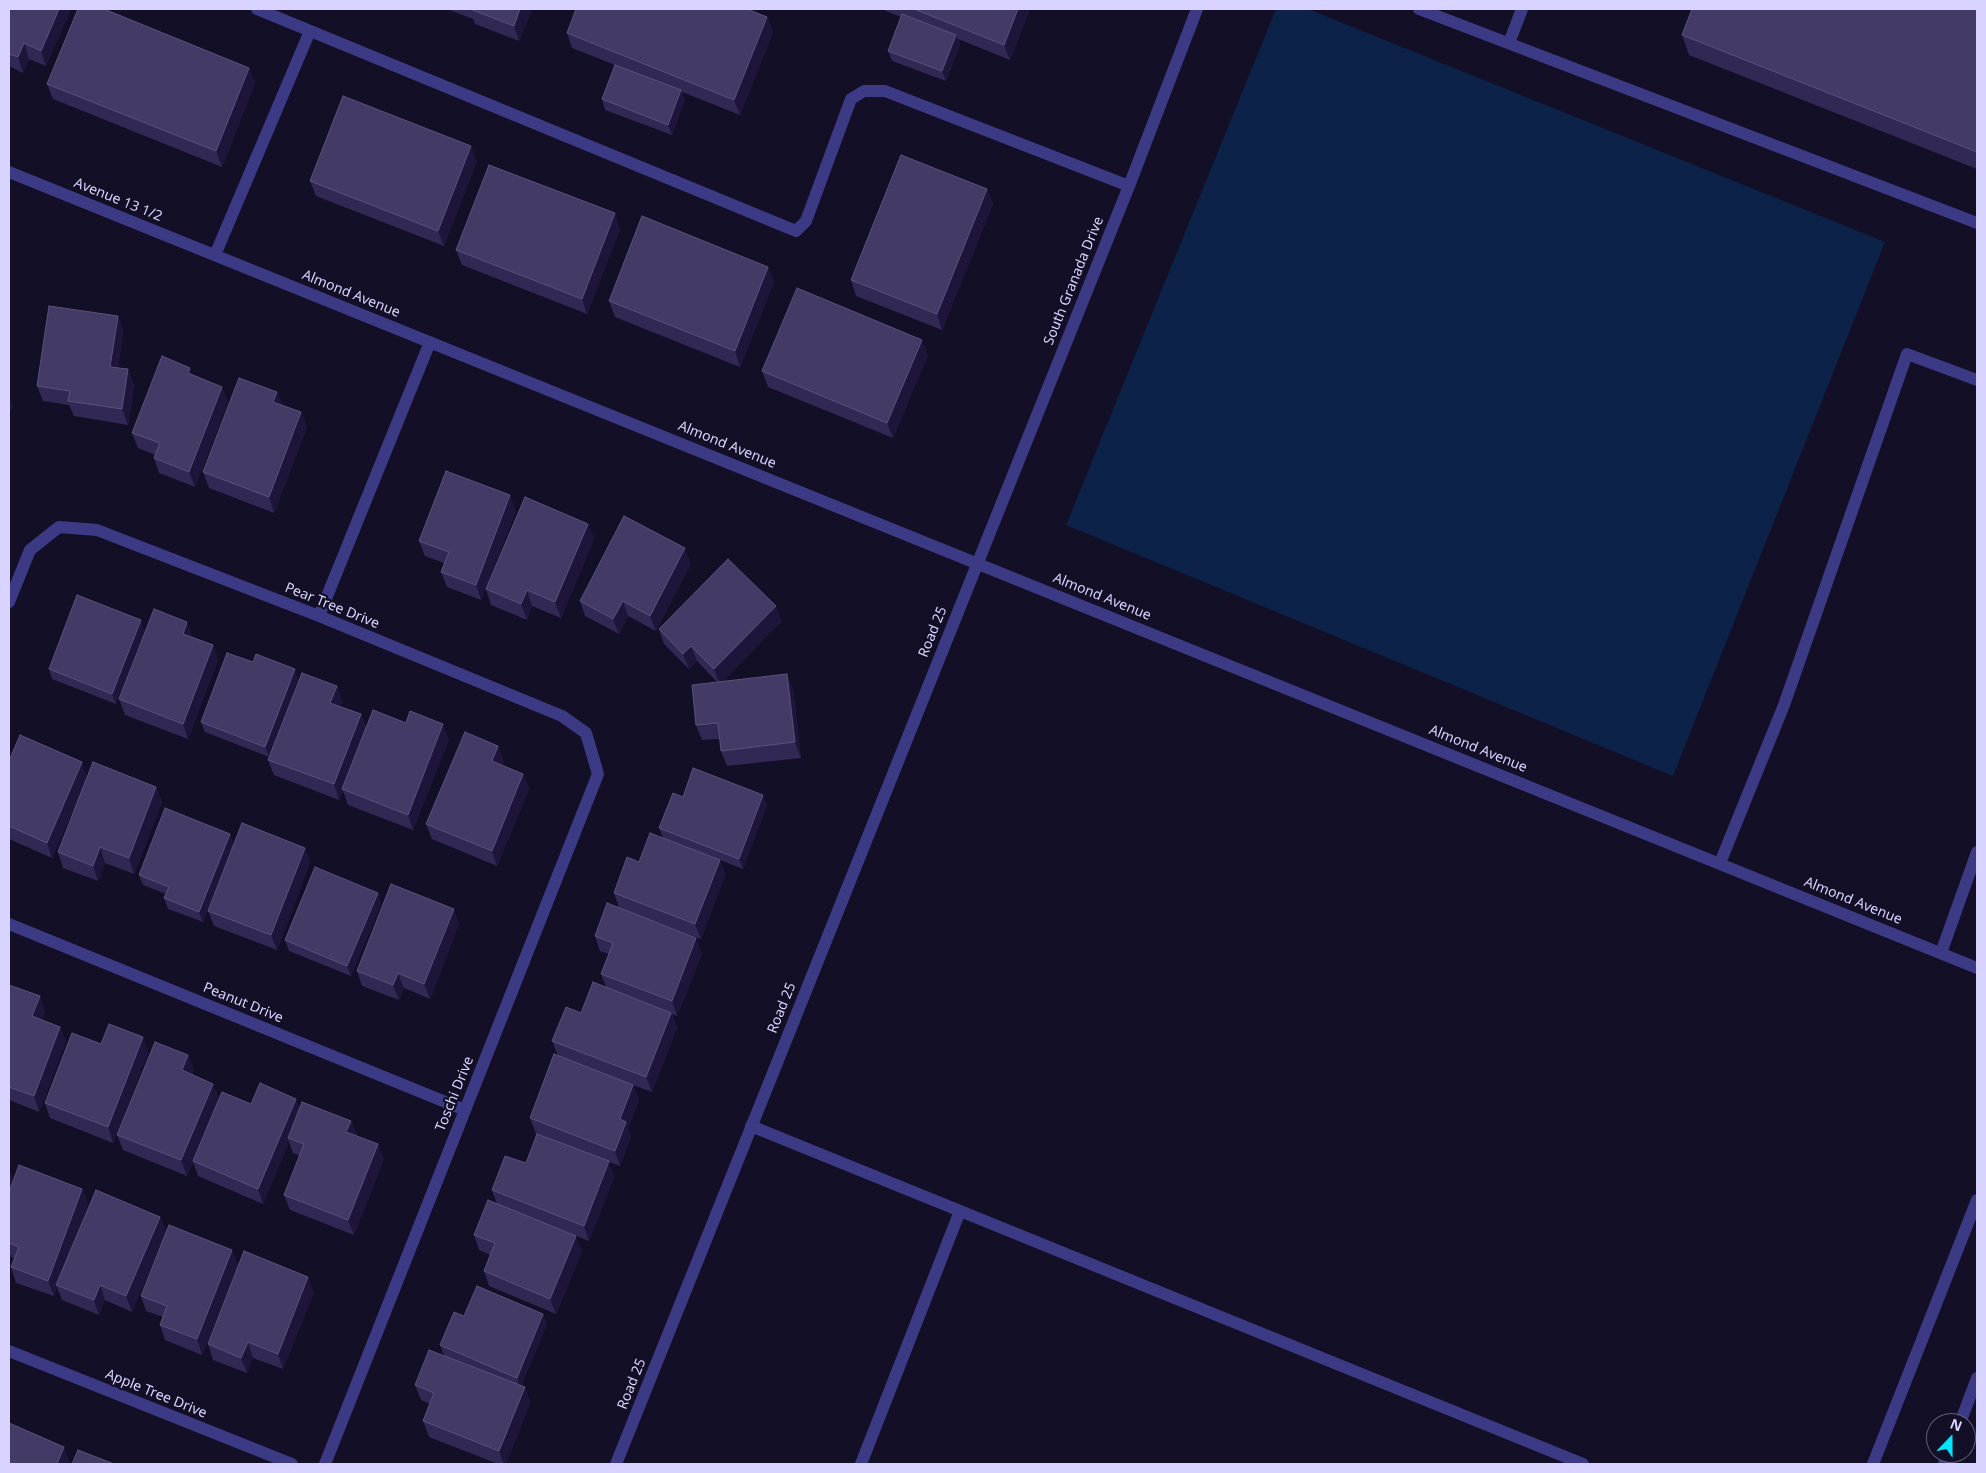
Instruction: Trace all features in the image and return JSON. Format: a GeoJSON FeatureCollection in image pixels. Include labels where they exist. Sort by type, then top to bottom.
{"type":"FeatureCollection","features":[{"type":"Feature","properties":{"kind":"street"},"geometry":{"type":"LineString","coordinates":[[257,9],[796,231],[806,221],[851,99],[864,90],[884,91],[1129,186]]}},
{"type":"Feature","properties":{"kind":"street","name":"South Granada Drive"},"geometry":{"type":"LineString","coordinates":[[977,563],[1129,186],[1197,9]]}},
{"type":"Feature","properties":{"kind":"street"},"geometry":{"type":"LineString","coordinates":[[1419,9],[1977,223]]}},
{"type":"Feature","properties":{"kind":"street"},"geometry":{"type":"LineString","coordinates":[[1509,43],[1522,9]]}},
{"type":"Feature","properties":{"kind":"street"},"geometry":{"type":"LineString","coordinates":[[215,255],[310,31]]}},
{"type":"Feature","properties":{"kind":"street","name":"Avenue 13 1/2"},"geometry":{"type":"LineString","coordinates":[[9,172],[215,255]]}},
{"type":"Feature","properties":{"kind":"street","name":"Almond Avenue"},"geometry":{"type":"LineString","coordinates":[[215,255],[1977,968]]}},
{"type":"Feature","properties":{"kind":"street"},"geometry":{"type":"LineString","coordinates":[[319,616],[430,342]]}},
{"type":"Feature","properties":{"kind":"street"},"geometry":{"type":"LineString","coordinates":[[1720,863],[1784,705],[1906,354],[1977,380]]}},
{"type":"Feature","properties":{"kind":"street","name":"Pear Tree Drive"},"geometry":{"type":"LineString","coordinates":[[9,602],[30,550],[59,527],[97,530],[319,616],[562,716],[586,733]]}},
{"type":"Feature","properties":{"kind":"street","name":"Road 25"},"geometry":{"type":"LineString","coordinates":[[616,1464],[977,563]]}},
{"type":"Feature","properties":{"kind":"street","name":"Toschi Drive"},"geometry":{"type":"LineString","coordinates":[[325,1464],[598,774],[586,733]]}},
{"type":"Feature","properties":{"kind":"street"},"geometry":{"type":"LineString","coordinates":[[1941,954],[1977,852]]}},
{"type":"Feature","properties":{"kind":"street","name":"Peanut Drive"},"geometry":{"type":"LineString","coordinates":[[9,924],[465,1110]]}},
{"type":"Feature","properties":{"kind":"street"},"geometry":{"type":"LineString","coordinates":[[751,1126],[1583,1464]]}},
{"type":"Feature","properties":{"kind":"street"},"geometry":{"type":"LineString","coordinates":[[1873,1464],[1977,1200]]}},
{"type":"Feature","properties":{"kind":"street"},"geometry":{"type":"LineString","coordinates":[[861,1464],[960,1211]]}},
{"type":"Feature","properties":{"kind":"street","name":"Apple Tree Drive"},"geometry":{"type":"LineString","coordinates":[[9,1351],[292,1464]]}},
{"type":"Feature","properties":{"kind":"street"},"geometry":{"type":"LineString","coordinates":[[1964,1413],[1977,1378]]}},
{"type":"Feature","properties":{"kind":"water"},"geometry":{"type":"Polygon","coordinates":[[[1276,9],[1308,9],[1885,242],[1673,776],[1066,525],[1276,9]]]}},
{"type":"Feature","properties":{"kind":"building"},"geometry":{"type":"Polygon","coordinates":[[[9,9],[59,9],[41,51],[24,43],[18,57],[9,54],[9,9]]]}},
{"type":"Feature","properties":{"kind":"building"},"geometry":{"type":"Polygon","coordinates":[[[78,9],[104,9],[249,68],[216,151],[47,84],[78,9]]]}},
{"type":"Feature","properties":{"kind":"building"},"geometry":{"type":"Polygon","coordinates":[[[470,9],[520,9],[514,26],[470,9]]]}},
{"type":"Feature","properties":{"kind":"building"},"geometry":{"type":"Polygon","coordinates":[[[576,9],[747,9],[767,17],[734,100],[567,33],[576,9]]]}},
{"type":"Feature","properties":{"kind":"building"},"geometry":{"type":"Polygon","coordinates":[[[914,9],[1018,9],[1004,45],[914,9]]]}},
{"type":"Feature","properties":{"kind":"building"},"geometry":{"type":"Polygon","coordinates":[[[1692,9],[1977,9],[1977,152],[1682,35],[1692,9]]]}},
{"type":"Feature","properties":{"kind":"building"},"geometry":{"type":"Polygon","coordinates":[[[902,14],[956,35],[942,71],[888,51],[902,14]]]}},
{"type":"Feature","properties":{"kind":"building"},"geometry":{"type":"Polygon","coordinates":[[[615,65],[681,90],[668,125],[602,99],[615,65]]]}},
{"type":"Feature","properties":{"kind":"building"},"geometry":{"type":"Polygon","coordinates":[[[343,96],[471,146],[438,231],[310,181],[343,96]]]}},
{"type":"Feature","properties":{"kind":"building"},"geometry":{"type":"Polygon","coordinates":[[[901,155],[987,189],[937,314],[851,280],[901,155]]]}},
{"type":"Feature","properties":{"kind":"building"},"geometry":{"type":"Polygon","coordinates":[[[489,165],[615,213],[582,299],[456,250],[489,165]]]}},
{"type":"Feature","properties":{"kind":"building"},"geometry":{"type":"Polygon","coordinates":[[[642,216],[768,267],[735,351],[609,301],[642,216]]]}},
{"type":"Feature","properties":{"kind":"building"},"geometry":{"type":"Polygon","coordinates":[[[797,288],[922,340],[887,423],[762,371],[797,288]]]}},
{"type":"Feature","properties":{"kind":"building"},"geometry":{"type":"Polygon","coordinates":[[[49,306],[118,316],[110,367],[128,369],[122,409],[68,401],[70,391],[37,386],[49,306]]]}},
{"type":"Feature","properties":{"kind":"building"},"geometry":{"type":"Polygon","coordinates":[[[162,356],[190,368],[188,373],[222,387],[189,472],[154,458],[160,443],[132,433],[162,356]]]}},
{"type":"Feature","properties":{"kind":"building"},"geometry":{"type":"Polygon","coordinates":[[[239,378],[277,392],[273,402],[301,412],[269,497],[203,472],[239,378]]]}},
{"type":"Feature","properties":{"kind":"building"},"geometry":{"type":"Polygon","coordinates":[[[446,471],[510,495],[476,585],[441,572],[449,552],[419,541],[446,471]]]}},
{"type":"Feature","properties":{"kind":"building"},"geometry":{"type":"Polygon","coordinates":[[[525,497],[588,524],[555,602],[527,590],[521,604],[486,589],[525,497]]]}},
{"type":"Feature","properties":{"kind":"building"},"geometry":{"type":"Polygon","coordinates":[[[624,516],[685,548],[650,616],[623,601],[613,619],[580,601],[624,516]]]}},
{"type":"Feature","properties":{"kind":"building"},"geometry":{"type":"Polygon","coordinates":[[[728,559],[776,606],[714,669],[691,646],[683,654],[659,629],[728,559]]]}},
{"type":"Feature","properties":{"kind":"building"},"geometry":{"type":"Polygon","coordinates":[[[77,595],[141,620],[112,694],[49,669],[77,595]]]}},
{"type":"Feature","properties":{"kind":"building"},"geometry":{"type":"Polygon","coordinates":[[[154,609],[187,622],[183,634],[213,645],[183,724],[119,699],[154,609]]]}},
{"type":"Feature","properties":{"kind":"building"},"geometry":{"type":"Polygon","coordinates":[[[227,653],[253,662],[256,654],[295,669],[265,747],[201,722],[227,653]]]}},
{"type":"Feature","properties":{"kind":"building"},"geometry":{"type":"Polygon","coordinates":[[[302,673],[337,686],[330,703],[361,714],[334,784],[268,760],[302,673]]]}},
{"type":"Feature","properties":{"kind":"building"},"geometry":{"type":"Polygon","coordinates":[[[787,674],[795,742],[721,751],[718,723],[696,725],[692,685],[787,674]]]}},
{"type":"Feature","properties":{"kind":"building"},"geometry":{"type":"Polygon","coordinates":[[[373,710],[406,723],[410,711],[443,724],[408,815],[342,789],[373,710]]]}},
{"type":"Feature","properties":{"kind":"building"},"geometry":{"type":"Polygon","coordinates":[[[465,732],[498,746],[492,761],[523,774],[492,851],[426,824],[465,732]]]}},
{"type":"Feature","properties":{"kind":"building"},"geometry":{"type":"Polygon","coordinates":[[[20,735],[82,762],[47,843],[9,826],[9,761],[20,735]]]}},
{"type":"Feature","properties":{"kind":"building"},"geometry":{"type":"Polygon","coordinates":[[[93,762],[156,787],[129,858],[100,847],[93,866],[58,852],[93,762]]]}},
{"type":"Feature","properties":{"kind":"building"},"geometry":{"type":"Polygon","coordinates":[[[693,768],[763,795],[739,859],[659,828],[673,793],[683,797],[693,768]]]}},
{"type":"Feature","properties":{"kind":"building"},"geometry":{"type":"Polygon","coordinates":[[[165,808],[230,834],[199,912],[164,898],[169,887],[139,875],[165,808]]]}},
{"type":"Feature","properties":{"kind":"building"},"geometry":{"type":"Polygon","coordinates":[[[242,823],[305,848],[271,935],[208,911],[242,823]]]}},
{"type":"Feature","properties":{"kind":"building"},"geometry":{"type":"Polygon","coordinates":[[[650,833],[720,860],[695,924],[614,893],[627,857],[639,862],[650,833]]]}},
{"type":"Feature","properties":{"kind":"building"},"geometry":{"type":"Polygon","coordinates":[[[315,867],[378,893],[347,966],[285,940],[315,867]]]}},
{"type":"Feature","properties":{"kind":"building"},"geometry":{"type":"Polygon","coordinates":[[[391,884],[454,909],[424,984],[398,973],[393,985],[357,971],[391,884]]]}},
{"type":"Feature","properties":{"kind":"building"},"geometry":{"type":"Polygon","coordinates":[[[607,903],[696,938],[672,1001],[601,974],[613,943],[595,936],[607,903]]]}},
{"type":"Feature","properties":{"kind":"building"},"geometry":{"type":"Polygon","coordinates":[[[593,982],[671,1013],[646,1077],[552,1041],[566,1007],[581,1013],[593,982]]]}},
{"type":"Feature","properties":{"kind":"building"},"geometry":{"type":"Polygon","coordinates":[[[9,985],[40,996],[32,1016],[60,1027],[34,1096],[9,1087],[9,985]]]}},
{"type":"Feature","properties":{"kind":"building"},"geometry":{"type":"Polygon","coordinates":[[[109,1024],[143,1037],[108,1127],[45,1103],[72,1033],[101,1044],[109,1024]]]}},
{"type":"Feature","properties":{"kind":"building"},"geometry":{"type":"Polygon","coordinates":[[[155,1042],[188,1055],[182,1070],[213,1084],[181,1160],[117,1135],[155,1042]]]}},
{"type":"Feature","properties":{"kind":"building"},"geometry":{"type":"Polygon","coordinates":[[[554,1054],[633,1085],[620,1119],[626,1122],[615,1151],[530,1118],[554,1054]]]}},
{"type":"Feature","properties":{"kind":"building"},"geometry":{"type":"Polygon","coordinates":[[[260,1083],[296,1099],[258,1189],[193,1161],[222,1092],[251,1104],[260,1083]]]}},
{"type":"Feature","properties":{"kind":"building"},"geometry":{"type":"Polygon","coordinates":[[[302,1102],[351,1121],[346,1132],[378,1144],[348,1220],[284,1195],[304,1144],[288,1138],[302,1102]]]}},
{"type":"Feature","properties":{"kind":"building"},"geometry":{"type":"Polygon","coordinates":[[[537,1134],[609,1161],[584,1226],[492,1190],[505,1156],[526,1163],[537,1134]]]}},
{"type":"Feature","properties":{"kind":"building"},"geometry":{"type":"Polygon","coordinates":[[[19,1165],[82,1189],[48,1281],[11,1267],[19,1247],[9,1243],[9,1192],[19,1165]]]}},
{"type":"Feature","properties":{"kind":"building"},"geometry":{"type":"Polygon","coordinates":[[[96,1190],[160,1217],[126,1296],[100,1285],[94,1300],[56,1285],[96,1190]]]}},
{"type":"Feature","properties":{"kind":"building"},"geometry":{"type":"Polygon","coordinates":[[[488,1200],[576,1236],[550,1299],[484,1271],[495,1243],[474,1235],[488,1200]]]}},
{"type":"Feature","properties":{"kind":"building"},"geometry":{"type":"Polygon","coordinates":[[[169,1225],[232,1250],[197,1339],[160,1325],[167,1306],[141,1296],[169,1225]]]}},
{"type":"Feature","properties":{"kind":"building"},"geometry":{"type":"Polygon","coordinates":[[[244,1251],[308,1277],[278,1354],[248,1342],[241,1358],[208,1344],[244,1251]]]}},
{"type":"Feature","properties":{"kind":"building"},"geometry":{"type":"Polygon","coordinates":[[[477,1286],[543,1314],[517,1378],[440,1345],[454,1312],[464,1316],[477,1286]]]}},
{"type":"Feature","properties":{"kind":"building"},"geometry":{"type":"Polygon","coordinates":[[[429,1350],[525,1387],[499,1451],[423,1421],[434,1393],[415,1385],[429,1350]]]}},
{"type":"Feature","properties":{"kind":"building"},"geometry":{"type":"Polygon","coordinates":[[[9,1423],[64,1447],[57,1464],[9,1464],[9,1423]]]}},
{"type":"Feature","properties":{"kind":"building"},"geometry":{"type":"Polygon","coordinates":[[[78,1450],[114,1464],[72,1464],[78,1450]]]}}]}
